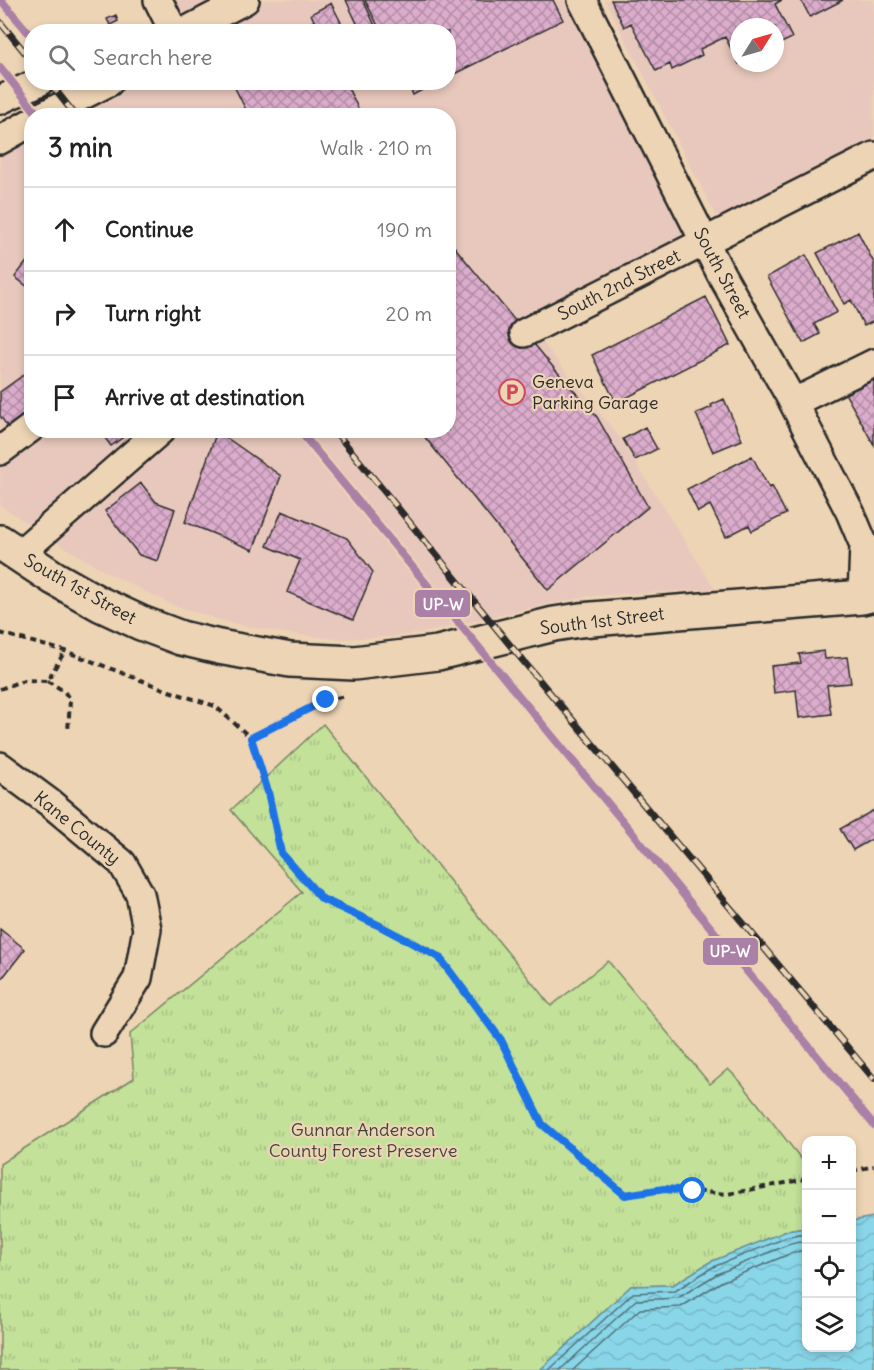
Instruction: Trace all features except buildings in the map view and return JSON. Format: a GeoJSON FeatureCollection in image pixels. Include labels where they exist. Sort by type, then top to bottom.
{"type":"FeatureCollection","features":[{"type":"Feature","properties":{"kind":"main road","name":"South 1st Street"},"geometry":{"type":"LineString","coordinates":[[9,548],[90,599],[141,623],[181,638],[290,660],[354,663],[438,653],[554,624],[580,620],[868,595]]}},
{"type":"Feature","properties":{"kind":"street"},"geometry":{"type":"LineString","coordinates":[[158,0],[170,24]]}},
{"type":"Feature","properties":{"kind":"street"},"geometry":{"type":"LineString","coordinates":[[199,24],[245,0]]}},
{"type":"Feature","properties":{"kind":"street","name":"South Street"},"geometry":{"type":"LineString","coordinates":[[582,0],[721,274],[792,402],[869,551],[868,595]]}},
{"type":"Feature","properties":{"kind":"street"},"geometry":{"type":"LineString","coordinates":[[0,100],[24,89]]}},
{"type":"Feature","properties":{"kind":"street"},"geometry":{"type":"LineString","coordinates":[[58,108],[93,90]]}},
{"type":"Feature","properties":{"kind":"street"},"geometry":{"type":"LineString","coordinates":[[0,140],[24,126]]}},
{"type":"Feature","properties":{"kind":"street","name":"South 2nd Street"},"geometry":{"type":"LineString","coordinates":[[524,333],[874,156]]}},
{"type":"Feature","properties":{"kind":"street"},"geometry":{"type":"LineString","coordinates":[[792,402],[874,363]]}},
{"type":"Feature","properties":{"kind":"street"},"geometry":{"type":"LineString","coordinates":[[0,451],[24,433]]}},
{"type":"Feature","properties":{"kind":"street"},"geometry":{"type":"LineString","coordinates":[[9,548],[151,438]]}},
{"type":"Feature","properties":{"kind":"street","name":"Kane County"},"geometry":{"type":"LineString","coordinates":[[0,766],[50,803],[123,863],[140,894],[147,929],[138,978],[104,1033]]}},
{"type":"Feature","properties":{"kind":"path"},"geometry":{"type":"LineString","coordinates":[[0,633],[65,651],[215,706],[251,738],[268,792],[281,853],[322,899],[439,957],[501,1040],[542,1124],[625,1195],[664,1189],[728,1194],[802,1180]]}},
{"type":"Feature","properties":{"kind":"path"},"geometry":{"type":"LineString","coordinates":[[47,681],[65,651]]}},
{"type":"Feature","properties":{"kind":"path"},"geometry":{"type":"LineString","coordinates":[[0,689],[24,680],[47,681],[64,691],[70,700],[68,732]]}},
{"type":"Feature","properties":{"kind":"path"},"geometry":{"type":"LineString","coordinates":[[251,738],[326,700],[346,696]]}},
{"type":"Feature","properties":{"kind":"path"},"geometry":{"type":"LineString","coordinates":[[856,1170],[874,1166]]}},
{"type":"Feature","properties":{"kind":"shaded area"},"geometry":{"type":"Polygon","coordinates":[[[160,0],[576,0],[699,240],[529,326],[618,435],[715,589],[590,596],[427,632],[390,637],[336,639],[283,633],[226,622],[168,603],[108,573],[0,505],[0,153],[24,139],[24,438],[456,438],[456,108],[88,108],[101,103],[117,90],[456,90],[456,24],[172,24],[160,0]]]}},
{"type":"Feature","properties":{"kind":"shaded area"},"geometry":{"type":"Polygon","coordinates":[[[605,0],[874,0],[874,139],[718,219],[605,0]]]}},
{"type":"Feature","properties":{"kind":"green space","name":"Gunnar Anderson County Forest Preserve"},"geometry":{"type":"Polygon","coordinates":[[[323,724],[551,1006],[608,961],[710,1084],[728,1069],[740,1081],[802,1160],[802,1229],[787,1231],[710,1262],[673,1285],[631,1286],[540,1370],[0,1370],[0,1164],[134,1078],[130,1034],[302,892],[231,810],[323,724]]]}},
{"type":"Feature","properties":{"kind":"water"},"geometry":{"type":"Polygon","coordinates":[[[874,1217],[874,1370],[540,1370],[631,1286],[673,1285],[710,1262],[787,1231],[802,1229],[802,1352],[856,1352],[856,1220],[874,1217]]]}},
{"type":"Feature","properties":{"kind":"railway"},"geometry":{"type":"LineString","coordinates":[[0,22],[24,51]]}},
{"type":"Feature","properties":{"kind":"railway"},"geometry":{"type":"LineString","coordinates":[[55,90],[70,108]]}},
{"type":"Feature","properties":{"kind":"railway"},"geometry":{"type":"LineString","coordinates":[[341,438],[519,656],[874,1079]]}},
{"type":"Feature","properties":{"kind":"transit line","name":"UP-W"},"geometry":{"type":"LineString","coordinates":[[1,0],[24,27]]}},
{"type":"Feature","properties":{"kind":"transit line","name":"UP-W"},"geometry":{"type":"LineString","coordinates":[[0,67],[33,108]]}},
{"type":"Feature","properties":{"kind":"transit line","name":"UP-W"},"geometry":{"type":"LineString","coordinates":[[306,438],[874,1125]]}},
{"type":"Feature","properties":{"kind":"place","name":"Geneva Parking Garage"},"geometry":{"type":"Point","coordinates":[512,392]}},
{"type":"Feature","properties":{"kind":"route"},"geometry":{"type":"LineString","coordinates":[[326,700],[251,738],[268,792],[281,853],[322,899],[439,957],[501,1040],[542,1124],[625,1195],[664,1189],[693,1191]]}}]}
